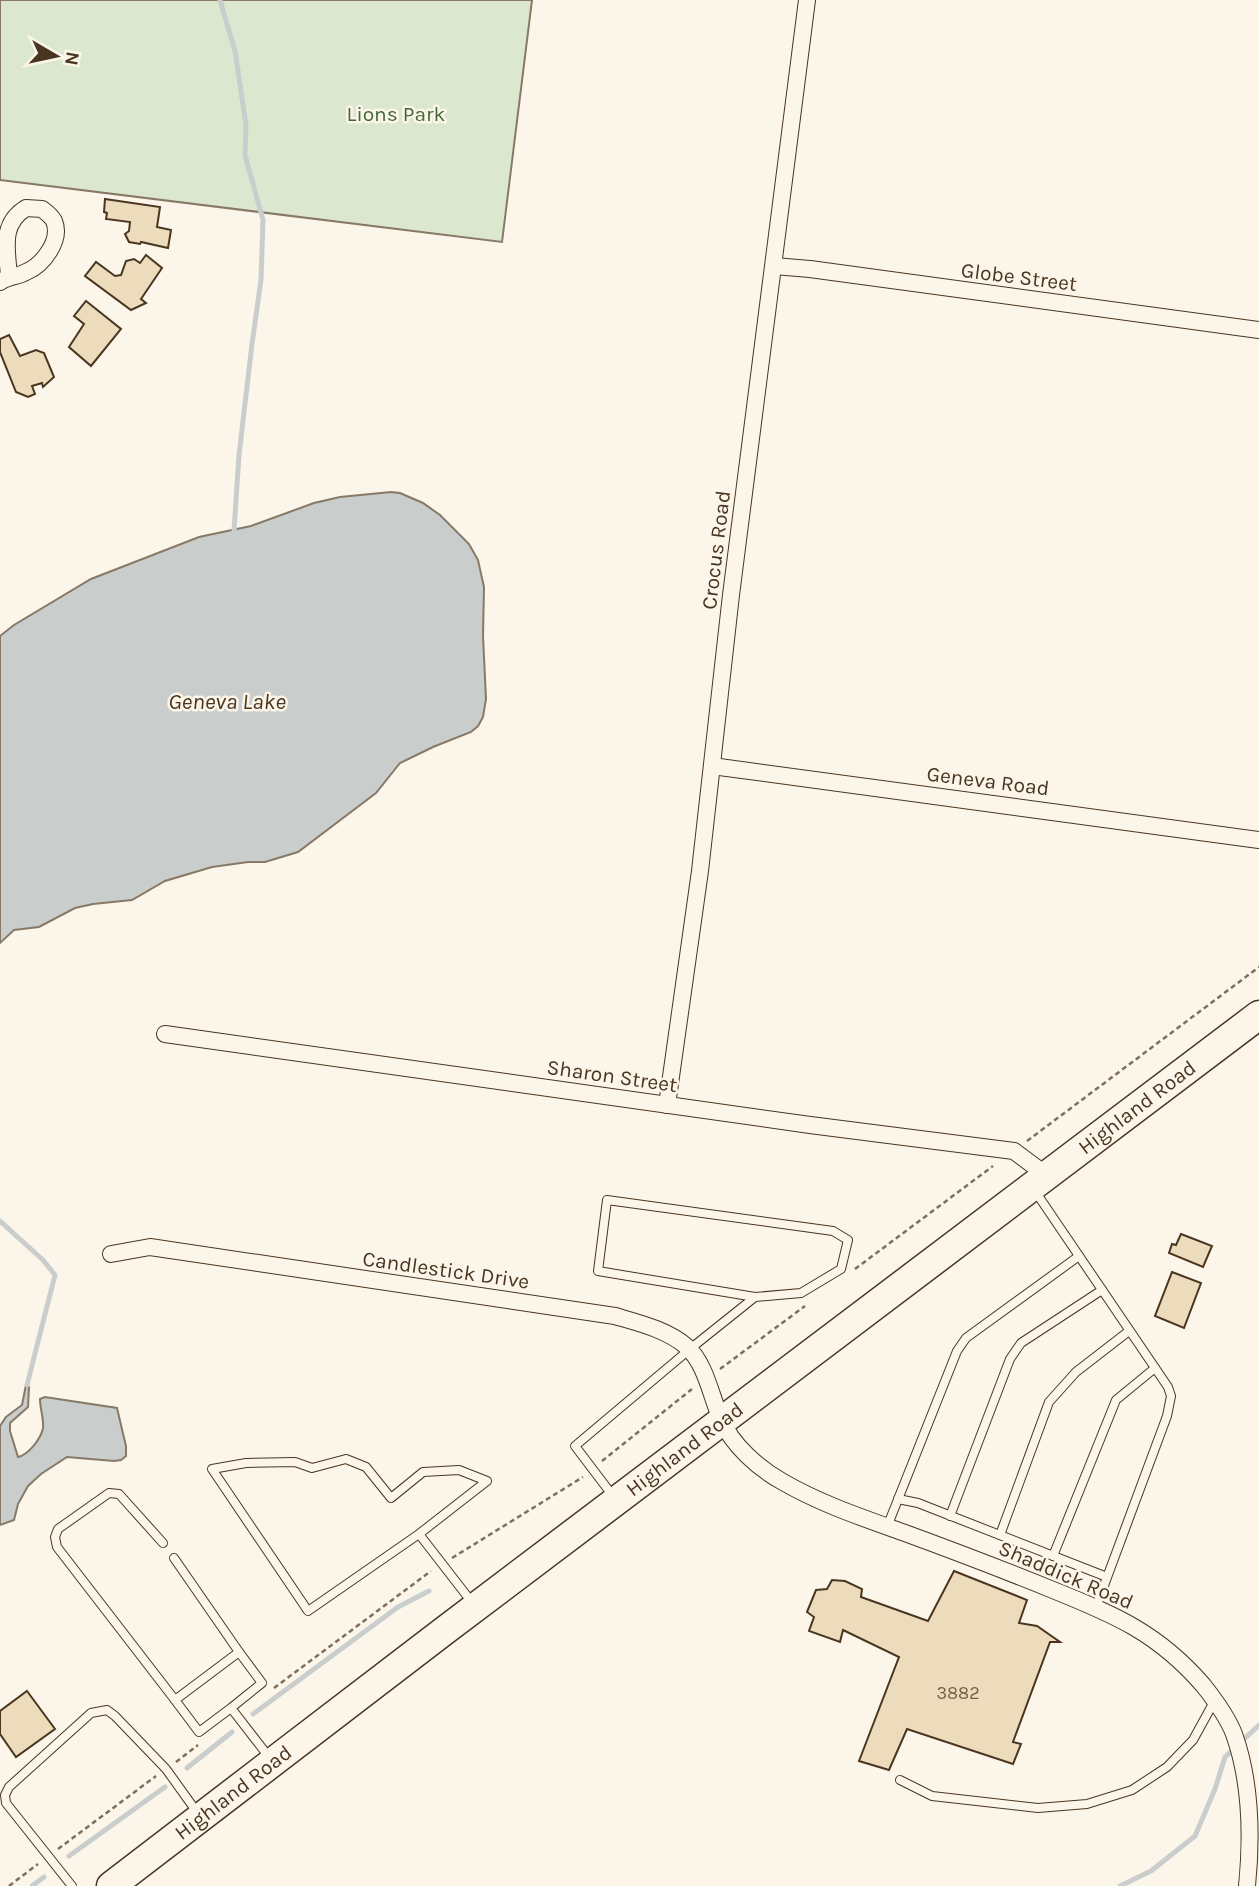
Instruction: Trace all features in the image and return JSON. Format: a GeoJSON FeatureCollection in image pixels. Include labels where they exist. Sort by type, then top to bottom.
{"type":"FeatureCollection","features":[{"type":"Feature","properties":{"kind":"highway","name":"Highland Road"},"geometry":{"type":"LineString","coordinates":[[111,1886],[1259,1015]]}},
{"type":"Feature","properties":{"kind":"street","name":"Crocus Road"},"geometry":{"type":"LineString","coordinates":[[667,1105],[700,871],[734,569],[807,0]]}},
{"type":"Feature","properties":{"kind":"street","name":"Globe Street"},"geometry":{"type":"LineString","coordinates":[[774,266],[1259,330]]}},
{"type":"Feature","properties":{"kind":"street","name":"Geneva Road"},"geometry":{"type":"LineString","coordinates":[[712,766],[1259,839]]}},
{"type":"Feature","properties":{"kind":"street","name":"Sharon Street"},"geometry":{"type":"LineString","coordinates":[[165,1034],[1014,1151],[1039,1181]]}},
{"type":"Feature","properties":{"kind":"street","name":"Candlestick Drive"},"geometry":{"type":"LineString","coordinates":[[111,1254],[150,1247],[615,1316],[649,1327],[690,1349]]}},
{"type":"Feature","properties":{"kind":"street"},"geometry":{"type":"LineString","coordinates":[[690,1349],[706,1378],[721,1421]]}},
{"type":"Feature","properties":{"kind":"street","name":"Shaddick Road"},"geometry":{"type":"LineString","coordinates":[[721,1421],[752,1461],[782,1482],[829,1505],[1116,1615],[1161,1644],[1190,1670],[1215,1700],[1233,1731],[1242,1762],[1248,1806],[1247,1886]]}},
{"type":"Feature","properties":{"kind":"lane"},"geometry":{"type":"LineString","coordinates":[[1039,1181],[1079,1256],[1171,1396],[1167,1416],[1096,1607]]}},
{"type":"Feature","properties":{"kind":"lane"},"geometry":{"type":"LineString","coordinates":[[616,1501],[575,1446],[755,1297],[801,1293],[841,1269],[848,1240],[833,1231],[607,1200],[598,1271],[755,1297]]}},
{"type":"Feature","properties":{"kind":"lane"},"geometry":{"type":"LineString","coordinates":[[887,1527],[957,1350],[966,1338],[1079,1256]]}},
{"type":"Feature","properties":{"kind":"lane"},"geometry":{"type":"LineString","coordinates":[[950,1516],[1010,1359],[1021,1343],[1102,1290]]}},
{"type":"Feature","properties":{"kind":"lane"},"geometry":{"type":"LineString","coordinates":[[1000,1535],[1049,1402],[1076,1372],[1129,1331]]}},
{"type":"Feature","properties":{"kind":"lane"},"geometry":{"type":"LineString","coordinates":[[1053,1556],[1116,1400],[1155,1368]]}},
{"type":"Feature","properties":{"kind":"lane"},"geometry":{"type":"LineString","coordinates":[[346,1459],[366,1467],[391,1498],[423,1472],[458,1470],[487,1481],[419,1534],[308,1611],[212,1469],[246,1463],[295,1462],[312,1468],[346,1459]]}},
{"type":"Feature","properties":{"kind":"lane"},"geometry":{"type":"LineString","coordinates":[[163,1543],[119,1494],[109,1493],[102,1495],[58,1529],[55,1537],[57,1547],[199,1732],[262,1683],[174,1558]]}},
{"type":"Feature","properties":{"kind":"lane"},"geometry":{"type":"LineString","coordinates":[[898,1499],[950,1516],[1107,1577]]}},
{"type":"Feature","properties":{"kind":"lane"},"geometry":{"type":"LineString","coordinates":[[419,1534],[476,1607]]}},
{"type":"Feature","properties":{"kind":"lane"},"geometry":{"type":"LineString","coordinates":[[175,1700],[239,1652]]}},
{"type":"Feature","properties":{"kind":"lane"},"geometry":{"type":"LineString","coordinates":[[900,1780],[932,1796],[1038,1808],[1087,1804],[1132,1790],[1167,1767],[1193,1740],[1215,1700]]}},
{"type":"Feature","properties":{"kind":"lane"},"geometry":{"type":"LineString","coordinates":[[230,1708],[273,1762]]}},
{"type":"Feature","properties":{"kind":"lane"},"geometry":{"type":"LineString","coordinates":[[72,1886],[6,1803],[5,1795],[9,1787],[92,1713],[107,1710],[115,1716],[166,1769],[201,1817]]}},
{"type":"Feature","properties":{"kind":"path"},"geometry":{"type":"LineString","coordinates":[[849,1273],[1259,967]]}},
{"type":"Feature","properties":{"kind":"path"},"geometry":{"type":"LineString","coordinates":[[270,1692],[442,1564],[579,1480],[706,1378],[805,1305]]}},
{"type":"Feature","properties":{"kind":"path"},"geometry":{"type":"LineString","coordinates":[[9,1886],[207,1738]]}},
{"type":"Feature","properties":{"kind":"green space","name":"Lions Park"},"geometry":{"type":"Polygon","coordinates":[[[0,0],[532,0],[502,242],[0,180],[0,0]]]}},
{"type":"Feature","properties":{"kind":"water","name":"Geneva Lake"},"geometry":{"type":"Polygon","coordinates":[[[391,492],[423,503],[440,515],[469,544],[478,560],[484,587],[486,699],[483,717],[478,726],[471,732],[400,763],[376,793],[298,852],[265,862],[212,867],[165,881],[132,900],[75,908],[39,927],[14,930],[0,943],[0,636],[91,579],[199,537],[251,526],[314,503],[340,497],[391,492]]]}},
{"type":"Feature","properties":{"kind":"water"},"geometry":{"type":"Polygon","coordinates":[[[26,1385],[29,1387],[28,1407],[10,1423],[18,1457],[30,1450],[42,1432],[40,1399],[45,1397],[117,1408],[126,1456],[114,1461],[67,1457],[28,1486],[18,1504],[14,1520],[0,1525],[0,1426],[6,1417],[22,1405],[26,1385]]]}},
{"type":"Feature","properties":{"kind":"building"},"geometry":{"type":"Polygon","coordinates":[[[105,199],[160,207],[157,227],[171,230],[168,248],[129,242],[125,234],[129,231],[130,222],[106,219],[105,199]]]}},
{"type":"Feature","properties":{"kind":"building"},"geometry":{"type":"Polygon","coordinates":[[[146,255],[162,268],[141,299],[146,303],[131,310],[85,276],[96,262],[115,276],[121,275],[126,261],[134,259],[140,263],[146,255]]]}},
{"type":"Feature","properties":{"kind":"building"},"geometry":{"type":"Polygon","coordinates":[[[86,301],[121,329],[91,366],[69,347],[84,324],[74,316],[86,301]]]}},
{"type":"Feature","properties":{"kind":"building"},"geometry":{"type":"Polygon","coordinates":[[[9,335],[20,356],[36,350],[44,353],[54,377],[43,387],[42,383],[32,386],[35,394],[28,397],[16,392],[0,352],[0,339],[9,335]]]}},
{"type":"Feature","properties":{"kind":"building"},"geometry":{"type":"Polygon","coordinates":[[[1181,1234],[1212,1246],[1203,1267],[1169,1253],[1172,1244],[1176,1245],[1181,1234]]]}},
{"type":"Feature","properties":{"kind":"building"},"geometry":{"type":"Polygon","coordinates":[[[1172,1272],[1201,1283],[1184,1328],[1155,1316],[1172,1272]]]}},
{"type":"Feature","properties":{"kind":"building"},"geometry":{"type":"Polygon","coordinates":[[[954,1571],[1027,1600],[1019,1623],[1037,1626],[1060,1642],[1050,1642],[1013,1742],[1021,1744],[1013,1764],[907,1729],[889,1770],[859,1761],[899,1657],[843,1630],[840,1642],[809,1631],[814,1617],[807,1612],[816,1590],[827,1589],[832,1580],[845,1581],[862,1589],[861,1597],[928,1621],[954,1571]]]}},
{"type":"Feature","properties":{"kind":"building"},"geometry":{"type":"Polygon","coordinates":[[[27,1691],[55,1729],[16,1757],[0,1734],[0,1711],[27,1691]]]}},
{"type":"Feature","properties":{"kind":"waterway"},"geometry":{"type":"LineString","coordinates":[[220,0],[235,51],[246,125],[245,155],[263,220],[261,280],[239,455],[234,531]]}},
{"type":"Feature","properties":{"kind":"waterway"},"geometry":{"type":"LineString","coordinates":[[0,1221],[43,1260],[55,1275],[27,1385]]}},
{"type":"Feature","properties":{"kind":"waterway"},"geometry":{"type":"LineString","coordinates":[[253,1714],[398,1607],[429,1591]]}},
{"type":"Feature","properties":{"kind":"waterway"},"geometry":{"type":"LineString","coordinates":[[1120,1886],[1151,1871],[1195,1836],[1225,1757],[1259,1725]]}},
{"type":"Feature","properties":{"kind":"waterway"},"geometry":{"type":"LineString","coordinates":[[187,1768],[232,1732]]}},
{"type":"Feature","properties":{"kind":"waterway"},"geometry":{"type":"LineString","coordinates":[[69,1856],[165,1787]]}},
{"type":"Feature","properties":{"kind":"waterway"},"geometry":{"type":"LineString","coordinates":[[32,1886],[44,1877]]}}]}
